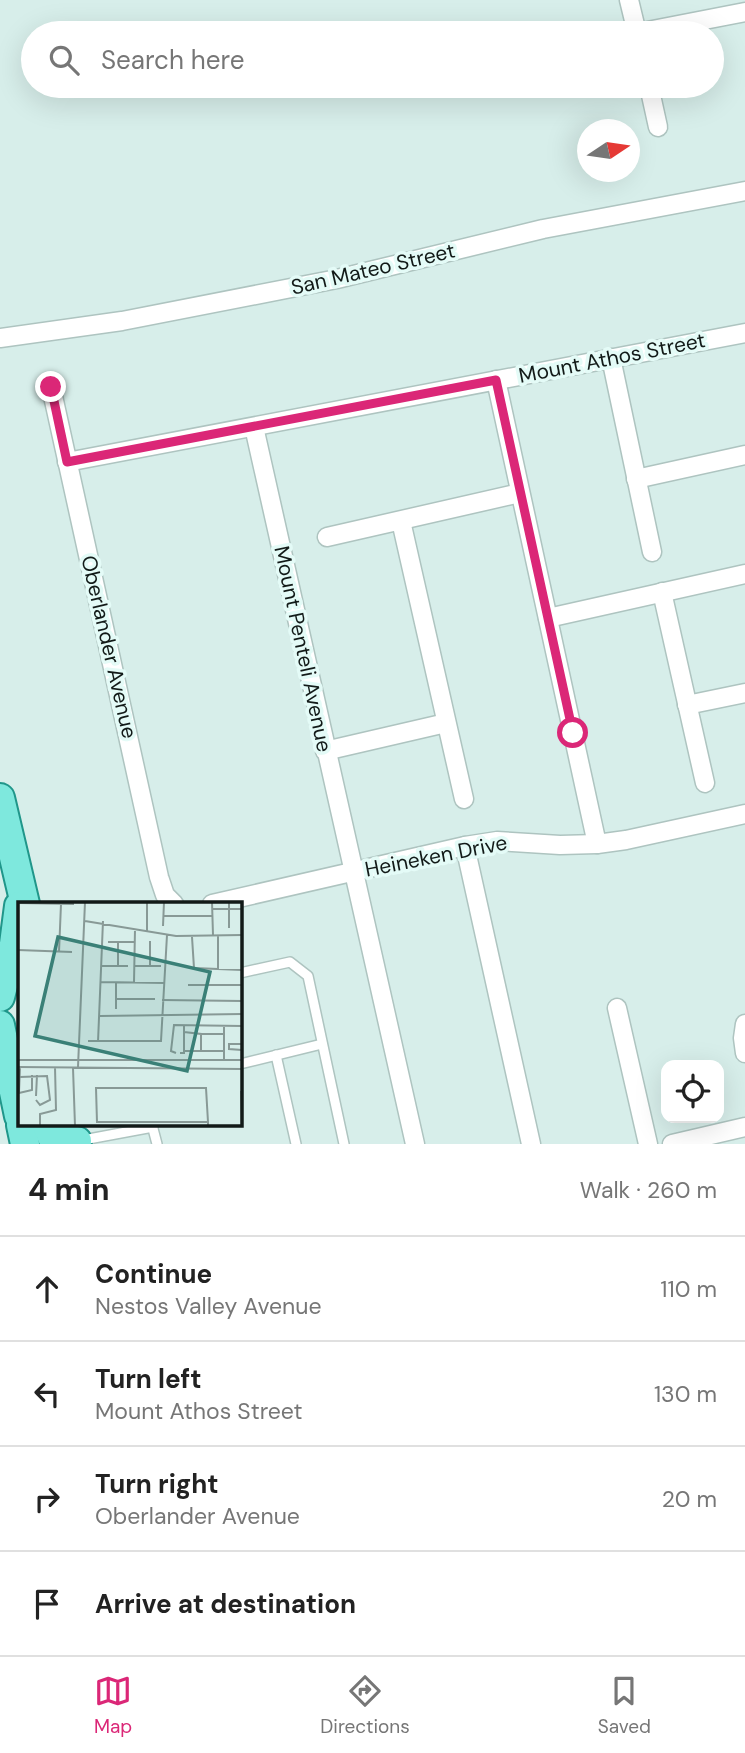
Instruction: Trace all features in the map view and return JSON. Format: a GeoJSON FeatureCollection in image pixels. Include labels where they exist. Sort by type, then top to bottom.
{"type":"FeatureCollection","features":[{"type":"Feature","properties":{"kind":"main road"},"geometry":{"type":"LineString","coordinates":[[0,798],[21,900]]}},
{"type":"Feature","properties":{"kind":"main road"},"geometry":{"type":"LineString","coordinates":[[0,997],[18,919]]}},
{"type":"Feature","properties":{"kind":"main road"},"geometry":{"type":"LineString","coordinates":[[0,1011],[18,1020]]}},
{"type":"Feature","properties":{"kind":"main road"},"geometry":{"type":"LineString","coordinates":[[0,1025],[18,1111]]}},
{"type":"Feature","properties":{"kind":"main road"},"geometry":{"type":"LineString","coordinates":[[21,1126],[25,1144]]}},
{"type":"Feature","properties":{"kind":"main road"},"geometry":{"type":"LineString","coordinates":[[47,1126],[52,1136],[76,1137]]}},
{"type":"Feature","properties":{"kind":"street"},"geometry":{"type":"LineString","coordinates":[[629,0],[634,21]]}},
{"type":"Feature","properties":{"kind":"street"},"geometry":{"type":"LineString","coordinates":[[699,21],[745,12]]}},
{"type":"Feature","properties":{"kind":"street"},"geometry":{"type":"LineString","coordinates":[[652,98],[658,127]]}},
{"type":"Feature","properties":{"kind":"street","name":"San Mateo Street"},"geometry":{"type":"LineString","coordinates":[[0,338],[122,321],[257,295],[337,279],[543,229],[745,191]]}},
{"type":"Feature","properties":{"kind":"street","name":"Mount Athos Street"},"geometry":{"type":"LineString","coordinates":[[67,462],[745,333]]}},
{"type":"Feature","properties":{"kind":"street"},"geometry":{"type":"LineString","coordinates":[[611,358],[652,552]]}},
{"type":"Feature","properties":{"kind":"street"},"geometry":{"type":"LineString","coordinates":[[496,380],[597,844]]}},
{"type":"Feature","properties":{"kind":"street","name":"Oberlander Avenue"},"geometry":{"type":"LineString","coordinates":[[51,387],[159,877],[165,895],[172,902]]}},
{"type":"Feature","properties":{"kind":"street","name":"Mount Penteli Avenue"},"geometry":{"type":"LineString","coordinates":[[254,427],[415,1144]]}},
{"type":"Feature","properties":{"kind":"street"},"geometry":{"type":"LineString","coordinates":[[636,479],[745,455]]}},
{"type":"Feature","properties":{"kind":"street"},"geometry":{"type":"LineString","coordinates":[[327,537],[520,493]]}},
{"type":"Feature","properties":{"kind":"street"},"geometry":{"type":"LineString","coordinates":[[401,521],[464,799]]}},
{"type":"Feature","properties":{"kind":"street"},"geometry":{"type":"LineString","coordinates":[[548,618],[745,574]]}},
{"type":"Feature","properties":{"kind":"street"},"geometry":{"type":"LineString","coordinates":[[662,593],[705,783]]}},
{"type":"Feature","properties":{"kind":"street"},"geometry":{"type":"LineString","coordinates":[[687,705],[745,693]]}},
{"type":"Feature","properties":{"kind":"street"},"geometry":{"type":"LineString","coordinates":[[325,751],[446,723]]}},
{"type":"Feature","properties":{"kind":"street","name":"Heineken Drive"},"geometry":{"type":"LineString","coordinates":[[221,902],[465,846],[497,841],[559,845],[597,844],[745,814]]}},
{"type":"Feature","properties":{"kind":"street"},"geometry":{"type":"LineString","coordinates":[[465,846],[531,1144]]}},
{"type":"Feature","properties":{"kind":"street"},"geometry":{"type":"LineString","coordinates":[[617,1008],[648,1144]]}},
{"type":"Feature","properties":{"kind":"street"},"geometry":{"type":"LineString","coordinates":[[745,1024],[745,1053]]}},
{"type":"Feature","properties":{"kind":"street"},"geometry":{"type":"LineString","coordinates":[[673,1144],[745,1127]]}},
{"type":"Feature","properties":{"kind":"lane"},"geometry":{"type":"LineString","coordinates":[[242,973],[290,962],[308,976],[344,1144]]}},
{"type":"Feature","properties":{"kind":"lane"},"geometry":{"type":"LineString","coordinates":[[242,1064],[322,1044]]}},
{"type":"Feature","properties":{"kind":"lane"},"geometry":{"type":"LineString","coordinates":[[276,1055],[296,1144]]}},
{"type":"Feature","properties":{"kind":"lane"},"geometry":{"type":"LineString","coordinates":[[76,1137],[152,1126],[156,1144]]}},
{"type":"Feature","properties":{"kind":"route"},"geometry":{"type":"LineString","coordinates":[[51,387],[67,462],[496,380],[573,733]]}}]}
